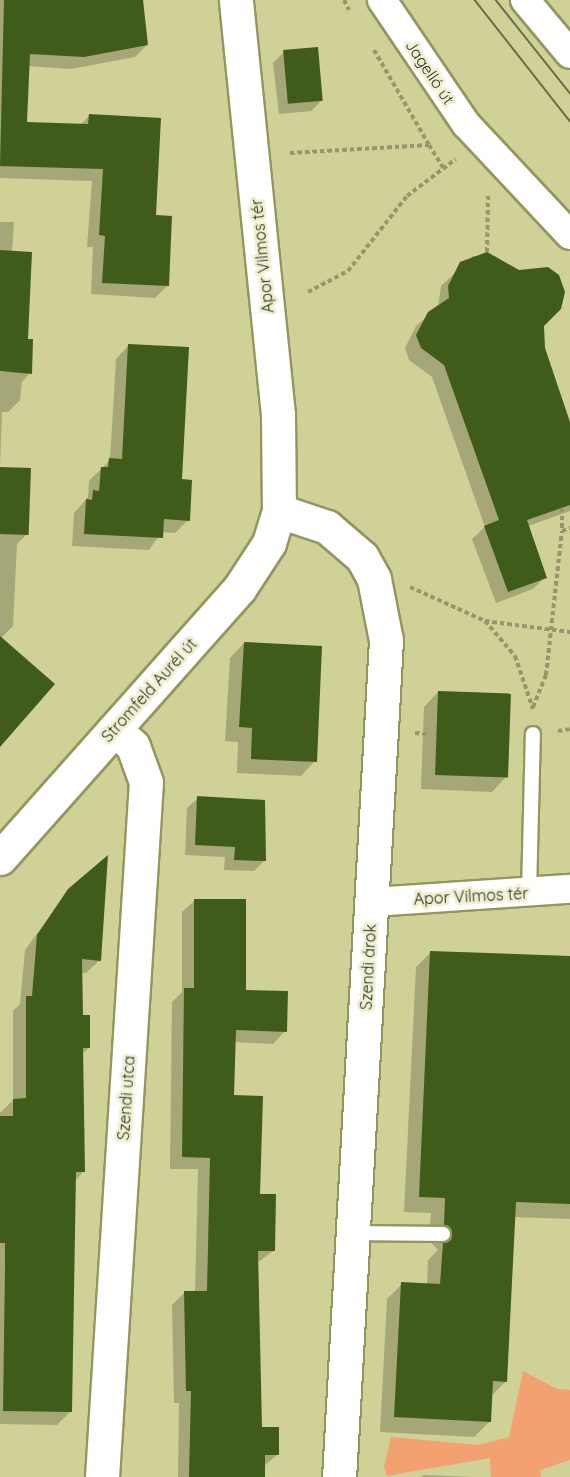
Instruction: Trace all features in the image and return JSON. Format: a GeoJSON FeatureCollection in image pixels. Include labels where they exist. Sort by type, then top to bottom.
{"type":"FeatureCollection","features":[{"type":"Feature","properties":{"kind":"street","name":"Apor Vilmos tér"},"geometry":{"type":"LineString","coordinates":[[236,0],[278,415],[279,511]]}},
{"type":"Feature","properties":{"kind":"street","name":"Jagelló út"},"geometry":{"type":"LineString","coordinates":[[382,0],[424,65],[480,141]]}},
{"type":"Feature","properties":{"kind":"street"},"geometry":{"type":"LineString","coordinates":[[525,0],[570,54]]}},
{"type":"Feature","properties":{"kind":"street"},"geometry":{"type":"LineString","coordinates":[[480,141],[523,181],[570,235]]}},
{"type":"Feature","properties":{"kind":"street","name":"Szendi árok"},"geometry":{"type":"LineString","coordinates":[[279,511],[327,527],[347,541],[374,579],[386,640],[339,1477]]}},
{"type":"Feature","properties":{"kind":"street","name":"Stromfeld Aurél út"},"geometry":{"type":"LineString","coordinates":[[0,858],[239,590],[269,543],[279,511]]}},
{"type":"Feature","properties":{"kind":"street","name":"Szendi utca"},"geometry":{"type":"LineString","coordinates":[[102,1477],[146,782],[133,746],[114,729]]}},
{"type":"Feature","properties":{"kind":"street","name":"Apor Vilmos tér"},"geometry":{"type":"LineString","coordinates":[[372,902],[570,889]]}},
{"type":"Feature","properties":{"kind":"lane"},"geometry":{"type":"LineString","coordinates":[[529,892],[533,734]]}},
{"type":"Feature","properties":{"kind":"lane"},"geometry":{"type":"LineString","coordinates":[[353,1233],[443,1234]]}},
{"type":"Feature","properties":{"kind":"path"},"geometry":{"type":"LineString","coordinates":[[344,0],[351,13]]}},
{"type":"Feature","properties":{"kind":"path"},"geometry":{"type":"LineString","coordinates":[[368,41],[444,169]]}},
{"type":"Feature","properties":{"kind":"path"},"geometry":{"type":"LineString","coordinates":[[308,292],[348,271],[407,196],[480,141]]}},
{"type":"Feature","properties":{"kind":"path"},"geometry":{"type":"LineString","coordinates":[[290,153],[429,145]]}},
{"type":"Feature","properties":{"kind":"path"},"geometry":{"type":"LineString","coordinates":[[487,252],[488,188]]}},
{"type":"Feature","properties":{"kind":"path"},"geometry":{"type":"LineString","coordinates":[[532,707],[546,675],[553,630],[562,508]]}},
{"type":"Feature","properties":{"kind":"path"},"geometry":{"type":"LineString","coordinates":[[562,531],[570,528]]}},
{"type":"Feature","properties":{"kind":"path"},"geometry":{"type":"LineString","coordinates":[[374,579],[406,586],[485,621],[570,632]]}},
{"type":"Feature","properties":{"kind":"path"},"geometry":{"type":"LineString","coordinates":[[485,621],[515,656],[532,707],[533,734],[570,729]]}},
{"type":"Feature","properties":{"kind":"path"},"geometry":{"type":"LineString","coordinates":[[413,733],[429,734]]}},
{"type":"Feature","properties":{"kind":"shaded area"},"geometry":{"type":"Polygon","coordinates":[[[523,1371],[557,1389],[570,1390],[570,1460],[540,1470],[541,1477],[491,1477],[490,1458],[387,1476],[384,1467],[391,1437],[479,1445],[509,1437],[523,1371]]]}},
{"type":"Feature","properties":{"kind":"building"},"geometry":{"type":"Polygon","coordinates":[[[4,0],[143,0],[148,45],[84,57],[30,54],[27,122],[88,124],[89,114],[161,118],[156,215],[172,216],[169,286],[102,283],[105,236],[99,235],[103,169],[0,166],[4,0]]]}},
{"type":"Feature","properties":{"kind":"building"},"geometry":{"type":"Polygon","coordinates":[[[318,47],[323,101],[288,104],[283,50],[318,47]]]}},
{"type":"Feature","properties":{"kind":"building"},"geometry":{"type":"Polygon","coordinates":[[[0,250],[32,252],[28,339],[33,339],[32,374],[0,371],[0,250]]]}},
{"type":"Feature","properties":{"kind":"building"},"geometry":{"type":"Polygon","coordinates":[[[487,252],[519,270],[548,267],[559,275],[565,292],[561,309],[544,326],[545,348],[570,422],[570,505],[527,520],[547,578],[508,592],[484,526],[499,520],[444,365],[421,348],[416,335],[428,312],[449,298],[448,286],[460,262],[487,252]]]}},
{"type":"Feature","properties":{"kind":"building"},"geometry":{"type":"Polygon","coordinates":[[[128,344],[189,347],[182,479],[192,480],[190,521],[164,519],[163,538],[84,534],[86,499],[92,500],[93,490],[99,491],[101,467],[108,467],[109,458],[122,459],[128,344]]]}},
{"type":"Feature","properties":{"kind":"building"},"geometry":{"type":"Polygon","coordinates":[[[0,467],[31,468],[29,535],[0,534],[0,467]]]}},
{"type":"Feature","properties":{"kind":"building"},"geometry":{"type":"Polygon","coordinates":[[[0,636],[55,684],[0,747],[0,636]]]}},
{"type":"Feature","properties":{"kind":"building"},"geometry":{"type":"Polygon","coordinates":[[[244,642],[322,646],[317,762],[251,759],[252,728],[239,727],[244,642]]]}},
{"type":"Feature","properties":{"kind":"building"},"geometry":{"type":"Polygon","coordinates":[[[438,691],[511,694],[508,777],[435,775],[438,691]]]}},
{"type":"Feature","properties":{"kind":"building"},"geometry":{"type":"Polygon","coordinates":[[[197,796],[265,800],[266,861],[234,860],[235,847],[195,845],[197,796]]]}},
{"type":"Feature","properties":{"kind":"building"},"geometry":{"type":"Polygon","coordinates":[[[108,855],[101,961],[82,959],[83,1015],[90,1015],[90,1048],[83,1048],[85,1172],[76,1172],[72,1412],[3,1411],[5,1243],[0,1243],[0,1116],[13,1116],[13,1099],[26,1098],[26,996],[32,996],[37,935],[68,889],[108,855]]]}},
{"type":"Feature","properties":{"kind":"building"},"geometry":{"type":"Polygon","coordinates":[[[194,899],[246,899],[246,990],[288,991],[287,1032],[236,1030],[234,1095],[263,1096],[260,1194],[276,1194],[275,1251],[258,1251],[262,1427],[279,1427],[279,1455],[265,1455],[265,1477],[189,1477],[191,1391],[186,1391],[184,1291],[207,1291],[210,1158],[182,1157],[184,988],[194,988],[194,899]]]}},
{"type":"Feature","properties":{"kind":"building"},"geometry":{"type":"Polygon","coordinates":[[[430,951],[570,956],[570,1204],[516,1202],[507,1382],[493,1381],[491,1422],[394,1417],[401,1282],[440,1284],[443,1243],[452,1235],[444,1225],[445,1198],[419,1197],[430,951]]]}},
{"type":"Feature","properties":{"kind":"tram line"},"geometry":{"type":"LineString","coordinates":[[475,0],[570,121]]}},
{"type":"Feature","properties":{"kind":"tram line"},"geometry":{"type":"LineString","coordinates":[[496,0],[570,93]]}}]}
